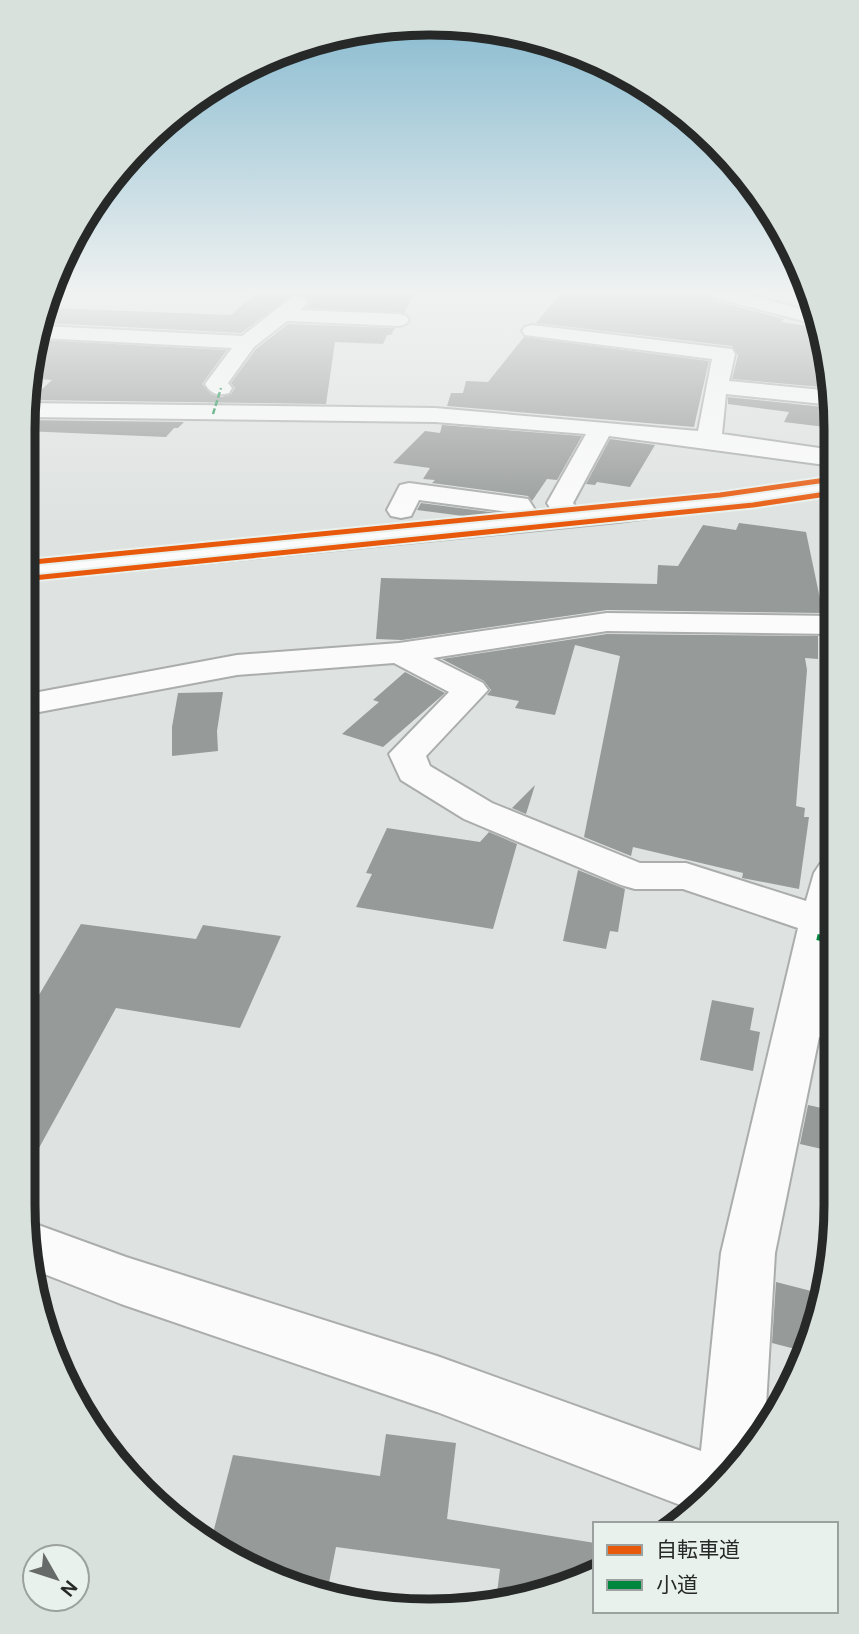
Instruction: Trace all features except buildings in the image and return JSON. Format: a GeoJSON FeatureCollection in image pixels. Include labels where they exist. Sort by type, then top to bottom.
{"type":"FeatureCollection","features":[{"type":"Feature","properties":{"kind":"street"},"geometry":{"type":"LineString","coordinates":[[221,388],[216,384],[226,370]]}},
{"type":"Feature","properties":{"kind":"street"},"geometry":{"type":"LineString","coordinates":[[709,440],[720,370]]}},
{"type":"Feature","properties":{"kind":"street"},"geometry":{"type":"LineString","coordinates":[[716,386],[822,397]]}},
{"type":"Feature","properties":{"kind":"street"},"geometry":{"type":"LineString","coordinates":[[36,410],[435,415],[601,428],[824,457]]}},
{"type":"Feature","properties":{"kind":"street"},"geometry":{"type":"LineString","coordinates":[[570,518],[559,503],[601,428]]}},
{"type":"Feature","properties":{"kind":"street"},"geometry":{"type":"LineString","coordinates":[[35,571],[733,501],[824,487]]}},
{"type":"Feature","properties":{"kind":"street"},"geometry":{"type":"LineString","coordinates":[[409,491],[519,505],[529,522]]}},
{"type":"Feature","properties":{"kind":"street"},"geometry":{"type":"LineString","coordinates":[[35,703],[237,665],[399,653],[607,622],[824,625]]}},
{"type":"Feature","properties":{"kind":"street"},"geometry":{"type":"LineString","coordinates":[[399,653],[471,690],[407,754],[414,772],[478,811],[635,876],[687,876],[821,921]]}},
{"type":"Feature","properties":{"kind":"street"},"geometry":{"type":"LineString","coordinates":[[732,1458],[748,1253],[818,1020],[821,921],[824,910]]}},
{"type":"Feature","properties":{"kind":"street"},"geometry":{"type":"LineString","coordinates":[[37,1248],[121,1280],[437,1384],[707,1484]]}},
{"type":"Feature","properties":{"kind":"marked path"},"geometry":{"type":"LineString","coordinates":[[213,414],[221,388]]}},
{"type":"Feature","properties":{"kind":"marked path"},"geometry":{"type":"LineString","coordinates":[[817,937],[824,939]]}},
{"type":"Feature","properties":{"kind":"cycle path"},"geometry":{"type":"LineString","coordinates":[[35,562],[720,495],[824,480]]}},
{"type":"Feature","properties":{"kind":"cycle path"},"geometry":{"type":"LineString","coordinates":[[35,578],[753,505],[824,494]]}}]}
